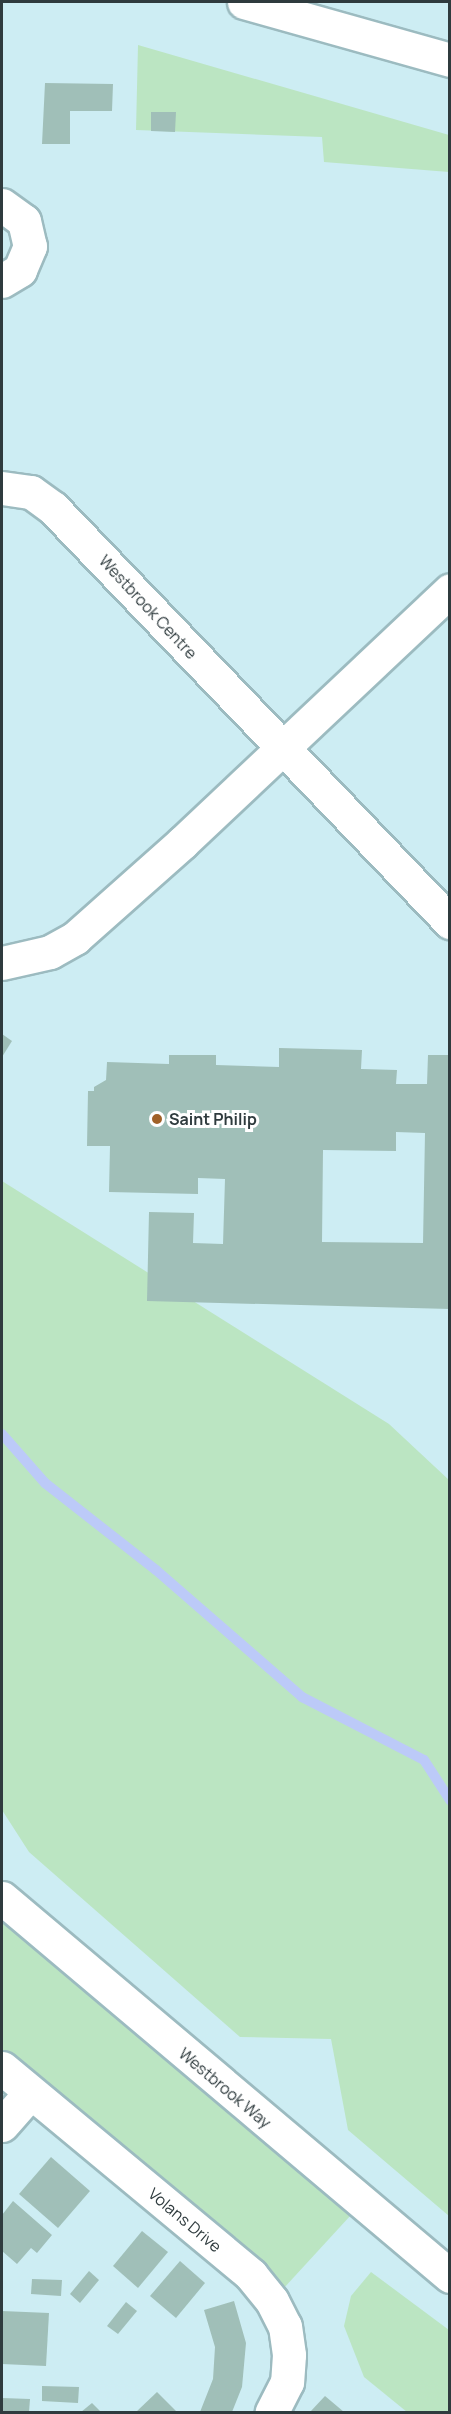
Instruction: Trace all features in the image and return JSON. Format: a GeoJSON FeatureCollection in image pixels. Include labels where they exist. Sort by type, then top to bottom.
{"type":"FeatureCollection","features":[{"type":"Feature","properties":{"kind":"street"},"geometry":{"type":"LineString","coordinates":[[244,2],[299,9],[450,60]]}},
{"type":"Feature","properties":{"kind":"street"},"geometry":{"type":"LineString","coordinates":[[2,205],[24,221],[30,246],[20,270],[2,282]]}},
{"type":"Feature","properties":{"kind":"street","name":"Westbrook Centre"},"geometry":{"type":"LineString","coordinates":[[2,488],[31,492],[53,508],[450,922]]}},
{"type":"Feature","properties":{"kind":"street"},"geometry":{"type":"LineString","coordinates":[[2,963],[50,952],[75,938],[284,748],[450,590]]}},
{"type":"Feature","properties":{"kind":"street","name":"Westbrook Way"},"geometry":{"type":"LineString","coordinates":[[2,1898],[450,2277]]}},
{"type":"Feature","properties":{"kind":"street","name":"Volans Drive"},"geometry":{"type":"LineString","coordinates":[[2,2068],[251,2275],[272,2301],[285,2326],[289,2355],[287,2382],[273,2412]]}},
{"type":"Feature","properties":{"kind":"street"},"geometry":{"type":"LineString","coordinates":[[2,2125],[30,2093]]}},
{"type":"Feature","properties":{"kind":"green space"},"geometry":{"type":"Polygon","coordinates":[[[138,45],[449,135],[449,172],[324,162],[322,137],[136,130],[138,45]]]}},
{"type":"Feature","properties":{"kind":"green space"},"geometry":{"type":"Polygon","coordinates":[[[2,1181],[389,1424],[449,1480],[449,2216],[348,2130],[331,2039],[240,2037],[29,1852],[2,1810],[2,1181]]]}},
{"type":"Feature","properties":{"kind":"green space"},"geometry":{"type":"Polygon","coordinates":[[[2,1911],[362,2203],[272,2301],[2,2074],[2,1911]]]}},
{"type":"Feature","properties":{"kind":"green space"},"geometry":{"type":"Polygon","coordinates":[[[371,2272],[449,2330],[449,2412],[407,2412],[364,2377],[344,2326],[351,2296],[371,2272]]]}},
{"type":"Feature","properties":{"kind":"building"},"geometry":{"type":"Polygon","coordinates":[[[45,83],[113,84],[112,111],[70,111],[70,144],[42,144],[45,83]]]}},
{"type":"Feature","properties":{"kind":"building"},"geometry":{"type":"Polygon","coordinates":[[[151,112],[176,112],[175,132],[151,131],[151,112]]]}},
{"type":"Feature","properties":{"kind":"building"},"geometry":{"type":"Polygon","coordinates":[[[2,1034],[12,1041],[2,1057],[2,1034]]]}},
{"type":"Feature","properties":{"kind":"building"},"geometry":{"type":"Polygon","coordinates":[[[279,1048],[362,1050],[361,1069],[397,1070],[396,1084],[427,1084],[428,1055],[450,1055],[450,1309],[147,1301],[149,1212],[194,1213],[193,1243],[223,1244],[225,1179],[198,1178],[198,1194],[109,1192],[110,1146],[87,1146],[88,1091],[94,1091],[94,1087],[106,1080],[107,1062],[169,1064],[169,1055],[216,1055],[216,1065],[279,1067],[279,1048]],[[396,1132],[396,1151],[323,1150],[322,1242],[423,1243],[425,1133],[396,1132]]]}},
{"type":"Feature","properties":{"kind":"building"},"geometry":{"type":"Polygon","coordinates":[[[51,2157],[90,2191],[58,2228],[19,2194],[51,2157]]]}},
{"type":"Feature","properties":{"kind":"building"},"geometry":{"type":"Polygon","coordinates":[[[13,2201],[52,2235],[37,2253],[31,2248],[17,2264],[2,2251],[2,2215],[13,2201]]]}},
{"type":"Feature","properties":{"kind":"building"},"geometry":{"type":"Polygon","coordinates":[[[142,2231],[168,2252],[138,2288],[113,2266],[142,2231]]]}},
{"type":"Feature","properties":{"kind":"building"},"geometry":{"type":"Polygon","coordinates":[[[180,2261],[205,2283],[176,2318],[150,2296],[180,2261]]]}},
{"type":"Feature","properties":{"kind":"building"},"geometry":{"type":"Polygon","coordinates":[[[89,2271],[99,2280],[80,2303],[70,2294],[89,2271]]]}},
{"type":"Feature","properties":{"kind":"building"},"geometry":{"type":"Polygon","coordinates":[[[32,2279],[62,2280],[61,2296],[31,2294],[32,2279]]]}},
{"type":"Feature","properties":{"kind":"building"},"geometry":{"type":"Polygon","coordinates":[[[234,2301],[246,2343],[242,2387],[232,2412],[200,2412],[213,2379],[215,2347],[204,2310],[234,2301]]]}},
{"type":"Feature","properties":{"kind":"building"},"geometry":{"type":"Polygon","coordinates":[[[126,2302],[137,2311],[118,2334],[107,2326],[126,2302]]]}},
{"type":"Feature","properties":{"kind":"building"},"geometry":{"type":"Polygon","coordinates":[[[2,2311],[49,2313],[46,2366],[2,2364],[2,2311]]]}},
{"type":"Feature","properties":{"kind":"building"},"geometry":{"type":"Polygon","coordinates":[[[42,2386],[79,2387],[78,2403],[42,2401],[42,2386]]]}},
{"type":"Feature","properties":{"kind":"building"},"geometry":{"type":"Polygon","coordinates":[[[157,2392],[177,2412],[136,2412],[157,2392]]]}},
{"type":"Feature","properties":{"kind":"building"},"geometry":{"type":"Polygon","coordinates":[[[325,2396],[344,2412],[310,2412],[325,2396]]]}},
{"type":"Feature","properties":{"kind":"building"},"geometry":{"type":"Polygon","coordinates":[[[2,2398],[30,2399],[29,2412],[2,2412],[2,2398]]]}},
{"type":"Feature","properties":{"kind":"building"},"geometry":{"type":"Polygon","coordinates":[[[92,2403],[101,2412],[81,2412],[92,2403]]]}},
{"type":"Feature","properties":{"kind":"waterway"},"geometry":{"type":"LineString","coordinates":[[2,1434],[45,1483],[156,1570],[302,1697],[424,1760],[450,1800]]}},
{"type":"Feature","properties":{"kind":"place","name":"Saint Philip"},"geometry":{"type":"Point","coordinates":[157,1119]}}]}
